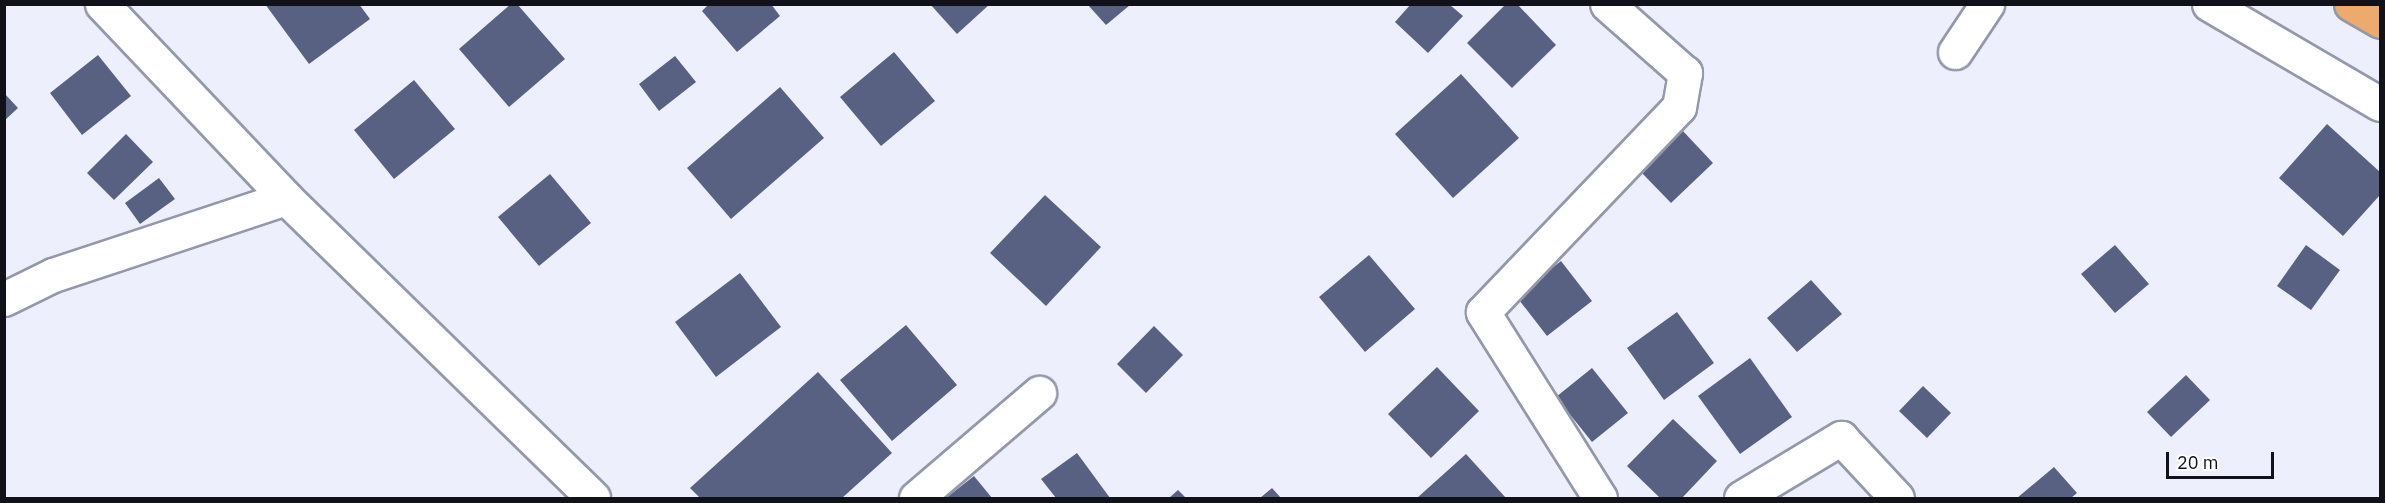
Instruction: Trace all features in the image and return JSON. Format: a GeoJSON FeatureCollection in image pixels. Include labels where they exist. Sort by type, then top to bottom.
{"type":"FeatureCollection","features":[{"type":"Feature","properties":{"kind":"highway"},"geometry":{"type":"LineString","coordinates":[[2351,4],[2380,21]]}},
{"type":"Feature","properties":{"kind":"street"},"geometry":{"type":"LineString","coordinates":[[102,4],[286,198],[593,498]]}},
{"type":"Feature","properties":{"kind":"street"},"geometry":{"type":"LineString","coordinates":[[1600,498],[1483,312],[1679,107],[1685,73],[1608,4]]}},
{"type":"Feature","properties":{"kind":"street"},"geometry":{"type":"LineString","coordinates":[[1955,52],[1987,4]]}},
{"type":"Feature","properties":{"kind":"street"},"geometry":{"type":"LineString","coordinates":[[2209,4],[2380,104]]}},
{"type":"Feature","properties":{"kind":"street"},"geometry":{"type":"LineString","coordinates":[[4,299],[53,275],[286,198]]}},
{"type":"Feature","properties":{"kind":"street"},"geometry":{"type":"LineString","coordinates":[[916,498],[1039,393]]}},
{"type":"Feature","properties":{"kind":"street"},"geometry":{"type":"LineString","coordinates":[[1741,498],[1841,438],[1897,498]]}},
{"type":"Feature","properties":{"kind":"building"},"geometry":{"type":"Polygon","coordinates":[[[265,4],[359,4],[370,19],[309,64],[265,4]]]}},
{"type":"Feature","properties":{"kind":"building"},"geometry":{"type":"Polygon","coordinates":[[[511,4],[517,4],[565,59],[509,107],[459,49],[511,4]]]}},
{"type":"Feature","properties":{"kind":"building"},"geometry":{"type":"Polygon","coordinates":[[[709,4],[771,4],[780,16],[737,52],[702,11],[709,4]]]}},
{"type":"Feature","properties":{"kind":"building"},"geometry":{"type":"Polygon","coordinates":[[[930,4],[990,4],[957,34],[930,4]]]}},
{"type":"Feature","properties":{"kind":"building"},"geometry":{"type":"Polygon","coordinates":[[[1506,4],[1517,4],[1556,45],[1512,88],[1467,43],[1506,4]]]}},
{"type":"Feature","properties":{"kind":"building"},"geometry":{"type":"Polygon","coordinates":[[[1088,5],[1130,5],[1106,25],[1088,5]]]}},
{"type":"Feature","properties":{"kind":"building"},"geometry":{"type":"Polygon","coordinates":[[[1410,5],[1450,5],[1463,16],[1428,53],[1395,22],[1410,5]]]}},
{"type":"Feature","properties":{"kind":"building"},"geometry":{"type":"Polygon","coordinates":[[[894,52],[935,101],[881,146],[840,97],[894,52]]]}},
{"type":"Feature","properties":{"kind":"building"},"geometry":{"type":"Polygon","coordinates":[[[98,55],[131,96],[82,135],[50,93],[98,55]]]}},
{"type":"Feature","properties":{"kind":"building"},"geometry":{"type":"Polygon","coordinates":[[[675,56],[696,82],[659,111],[639,84],[675,56]]]}},
{"type":"Feature","properties":{"kind":"building"},"geometry":{"type":"Polygon","coordinates":[[[1461,74],[1519,138],[1453,198],[1395,134],[1461,74]]]}},
{"type":"Feature","properties":{"kind":"building"},"geometry":{"type":"Polygon","coordinates":[[[414,80],[455,129],[394,179],[354,130],[414,80]]]}},
{"type":"Feature","properties":{"kind":"building"},"geometry":{"type":"Polygon","coordinates":[[[780,87],[824,138],[731,219],[687,168],[780,87]]]}},
{"type":"Feature","properties":{"kind":"building"},"geometry":{"type":"Polygon","coordinates":[[[4,93],[18,108],[4,121],[4,93]]]}},
{"type":"Feature","properties":{"kind":"building"},"geometry":{"type":"Polygon","coordinates":[[[2327,124],[2380,172],[2380,195],[2343,236],[2279,178],[2327,124]]]}},
{"type":"Feature","properties":{"kind":"building"},"geometry":{"type":"Polygon","coordinates":[[[1682,130],[1713,163],[1671,203],[1640,171],[1682,130]]]}},
{"type":"Feature","properties":{"kind":"building"},"geometry":{"type":"Polygon","coordinates":[[[126,134],[153,162],[114,200],[87,173],[126,134]]]}},
{"type":"Feature","properties":{"kind":"building"},"geometry":{"type":"Polygon","coordinates":[[[550,174],[591,223],[539,266],[498,217],[550,174]]]}},
{"type":"Feature","properties":{"kind":"building"},"geometry":{"type":"Polygon","coordinates":[[[159,178],[175,199],[140,224],[125,203],[159,178]]]}},
{"type":"Feature","properties":{"kind":"building"},"geometry":{"type":"Polygon","coordinates":[[[1045,195],[1101,247],[1046,306],[990,253],[1045,195]]]}},
{"type":"Feature","properties":{"kind":"building"},"geometry":{"type":"Polygon","coordinates":[[[2115,245],[2149,284],[2115,313],[2081,274],[2115,245]]]}},
{"type":"Feature","properties":{"kind":"building"},"geometry":{"type":"Polygon","coordinates":[[[2306,245],[2340,270],[2311,310],[2277,286],[2306,245]]]}},
{"type":"Feature","properties":{"kind":"building"},"geometry":{"type":"Polygon","coordinates":[[[1369,255],[1415,309],[1365,352],[1319,297],[1369,255]]]}},
{"type":"Feature","properties":{"kind":"building"},"geometry":{"type":"Polygon","coordinates":[[[1561,261],[1592,301],[1547,336],[1516,296],[1561,261]]]}},
{"type":"Feature","properties":{"kind":"building"},"geometry":{"type":"Polygon","coordinates":[[[740,273],[781,327],[716,377],[675,322],[740,273]]]}},
{"type":"Feature","properties":{"kind":"building"},"geometry":{"type":"Polygon","coordinates":[[[1811,280],[1842,314],[1797,352],[1767,318],[1811,280]]]}},
{"type":"Feature","properties":{"kind":"building"},"geometry":{"type":"Polygon","coordinates":[[[1677,312],[1714,363],[1664,400],[1627,348],[1677,312]]]}},
{"type":"Feature","properties":{"kind":"building"},"geometry":{"type":"Polygon","coordinates":[[[906,325],[957,385],[892,441],[840,380],[906,325]]]}},
{"type":"Feature","properties":{"kind":"building"},"geometry":{"type":"Polygon","coordinates":[[[1154,326],[1183,355],[1146,393],[1117,364],[1154,326]]]}},
{"type":"Feature","properties":{"kind":"building"},"geometry":{"type":"Polygon","coordinates":[[[1750,358],[1792,417],[1740,454],[1698,396],[1750,358]]]}},
{"type":"Feature","properties":{"kind":"building"},"geometry":{"type":"Polygon","coordinates":[[[1437,367],[1479,411],[1431,458],[1388,414],[1437,367]]]}},
{"type":"Feature","properties":{"kind":"building"},"geometry":{"type":"Polygon","coordinates":[[[1592,368],[1628,413],[1592,442],[1556,397],[1592,368]]]}},
{"type":"Feature","properties":{"kind":"building"},"geometry":{"type":"Polygon","coordinates":[[[818,372],[892,453],[842,498],[700,498],[690,488],[818,372]]]}},
{"type":"Feature","properties":{"kind":"building"},"geometry":{"type":"Polygon","coordinates":[[[2186,375],[2210,400],[2171,437],[2147,412],[2186,375]]]}},
{"type":"Feature","properties":{"kind":"building"},"geometry":{"type":"Polygon","coordinates":[[[1923,386],[1951,413],[1927,438],[1899,411],[1923,386]]]}},
{"type":"Feature","properties":{"kind":"building"},"geometry":{"type":"Polygon","coordinates":[[[1673,419],[1717,461],[1682,498],[1660,498],[1627,466],[1673,419]]]}},
{"type":"Feature","properties":{"kind":"building"},"geometry":{"type":"Polygon","coordinates":[[[1077,453],[1110,498],[1056,498],[1041,479],[1077,453]]]}},
{"type":"Feature","properties":{"kind":"building"},"geometry":{"type":"Polygon","coordinates":[[[1466,454],[1506,498],[1417,498],[1466,454]]]}},
{"type":"Feature","properties":{"kind":"building"},"geometry":{"type":"Polygon","coordinates":[[[2054,467],[2077,493],[2071,498],[2017,498],[2054,467]]]}},
{"type":"Feature","properties":{"kind":"building"},"geometry":{"type":"Polygon","coordinates":[[[974,476],[992,498],[946,498],[974,476]]]}},
{"type":"Feature","properties":{"kind":"building"},"geometry":{"type":"Polygon","coordinates":[[[1272,488],[1281,498],[1260,498],[1272,488]]]}},
{"type":"Feature","properties":{"kind":"building"},"geometry":{"type":"Polygon","coordinates":[[[1178,490],[1186,498],[1169,498],[1178,490]]]}}]}
